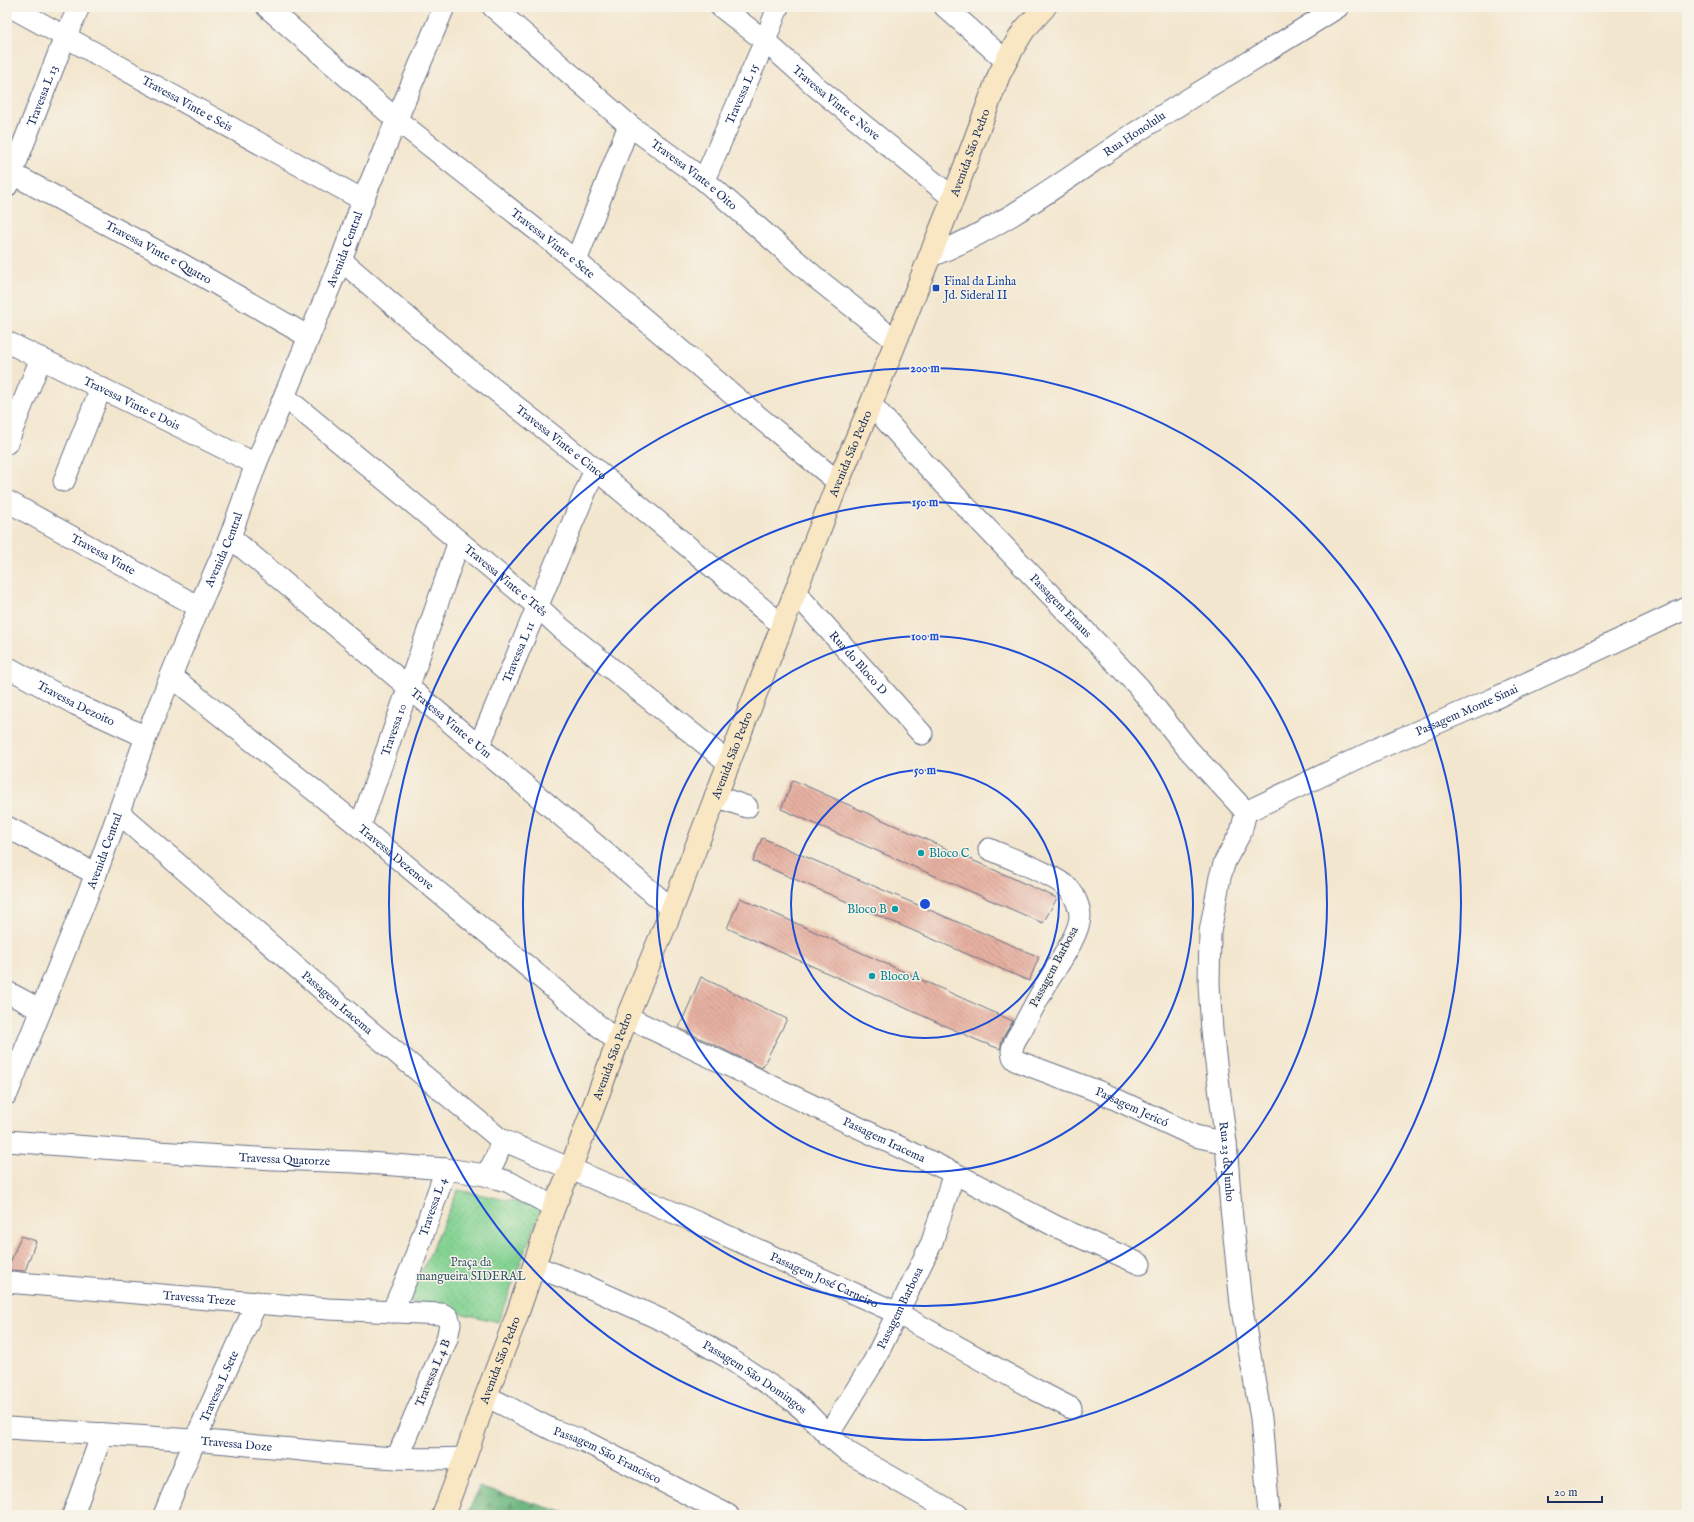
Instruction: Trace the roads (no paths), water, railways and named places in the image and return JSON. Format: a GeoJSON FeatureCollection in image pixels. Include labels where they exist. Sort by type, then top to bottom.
{"type":"FeatureCollection","features":[{"type":"Feature","properties":{"kind":"main road","name":"Avenida São Pedro"},"geometry":{"type":"LineString","coordinates":[[443,1515],[465,1458],[554,1207],[570,1170],[627,1017],[672,909],[782,624],[953,198],[1006,61],[1024,30],[1045,7]]}},
{"type":"Feature","properties":{"kind":"street","name":"Travessa Vinte e Seis"},"geometry":{"type":"LineString","coordinates":[[11,7],[363,200]]}},
{"type":"Feature","properties":{"kind":"street","name":"Travessa L 13"},"geometry":{"type":"LineString","coordinates":[[9,177],[79,7]]}},
{"type":"Feature","properties":{"kind":"street","name":"Travessa Vinte e Sete"},"geometry":{"type":"LineString","coordinates":[[267,7],[397,120],[576,261],[760,418],[838,482]]}},
{"type":"Feature","properties":{"kind":"street","name":"Avenida Central"},"geometry":{"type":"LineString","coordinates":[[7,1094],[96,874],[146,737],[230,537],[256,464],[341,260],[363,200],[444,7]]}},
{"type":"Feature","properties":{"kind":"street","name":"Travessa Vinte e Oito"},"geometry":{"type":"LineString","coordinates":[[493,7],[629,125],[704,180],[816,278],[896,341]]}},
{"type":"Feature","properties":{"kind":"street","name":"Travessa Vinte e Nove"},"geometry":{"type":"LineString","coordinates":[[721,7],[765,41],[814,85],[953,198]]}},
{"type":"Feature","properties":{"kind":"street","name":"Travessa L 15"},"geometry":{"type":"LineString","coordinates":[[704,180],[765,41],[778,7]]}},
{"type":"Feature","properties":{"kind":"street"},"geometry":{"type":"LineString","coordinates":[[945,7],[1006,61]]}},
{"type":"Feature","properties":{"kind":"street","name":"Rua Honolulu"},"geometry":{"type":"LineString","coordinates":[[929,257],[957,246],[984,232],[1037,200],[1136,133],[1338,7]]}},
{"type":"Feature","properties":{"kind":"street"},"geometry":{"type":"LineString","coordinates":[[576,261],[629,125]]}},
{"type":"Feature","properties":{"kind":"street","name":"Travessa Vinte e Quatro"},"geometry":{"type":"LineString","coordinates":[[9,177],[185,266],[309,337]]}},
{"type":"Feature","properties":{"kind":"street","name":"Travessa Vinte e Cinco"},"geometry":{"type":"LineString","coordinates":[[341,260],[456,359],[595,469],[782,624]]}},
{"type":"Feature","properties":{"kind":"street","name":"Travessa Vinte e Dois"},"geometry":{"type":"LineString","coordinates":[[7,342],[256,464]]}},
{"type":"Feature","properties":{"kind":"street"},"geometry":{"type":"LineString","coordinates":[[7,443],[41,358]]}},
{"type":"Feature","properties":{"kind":"street"},"geometry":{"type":"LineString","coordinates":[[64,481],[100,388]]}},
{"type":"Feature","properties":{"kind":"street","name":"Travessa Vinte e Três"},"geometry":{"type":"LineString","coordinates":[[285,397],[537,606],[562,629],[729,763]]}},
{"type":"Feature","properties":{"kind":"street","name":"Passagem Emaus"},"geometry":{"type":"LineString","coordinates":[[871,404],[926,465],[1138,686],[1187,748],[1246,812]]}},
{"type":"Feature","properties":{"kind":"street","name":"Travessa L 11"},"geometry":{"type":"LineString","coordinates":[[479,746],[595,469]]}},
{"type":"Feature","properties":{"kind":"street","name":"Travessa Vinte"},"geometry":{"type":"LineString","coordinates":[[7,502],[200,606]]}},
{"type":"Feature","properties":{"kind":"street","name":"Travessa Vinte e Um"},"geometry":{"type":"LineString","coordinates":[[230,537],[672,909]]}},
{"type":"Feature","properties":{"kind":"street","name":"Travessa 10"},"geometry":{"type":"LineString","coordinates":[[360,827],[459,541]]}},
{"type":"Feature","properties":{"kind":"street","name":"Rua do Bloco D"},"geometry":{"type":"LineString","coordinates":[[795,592],[922,734]]}},
{"type":"Feature","properties":{"kind":"street","name":"Passagem Monte Sinai"},"geometry":{"type":"LineString","coordinates":[[1246,812],[1377,749],[1493,699],[1687,608]]}},
{"type":"Feature","properties":{"kind":"street","name":"Travessa Dezoito"},"geometry":{"type":"LineString","coordinates":[[7,667],[75,704],[146,737]]}},
{"type":"Feature","properties":{"kind":"street","name":"Travessa Dezenove"},"geometry":{"type":"LineString","coordinates":[[172,676],[360,827],[618,1042]]}},
{"type":"Feature","properties":{"kind":"street"},"geometry":{"type":"LineString","coordinates":[[715,796],[747,807]]}},
{"type":"Feature","properties":{"kind":"street","name":"Rua 23 de Junho"},"geometry":{"type":"LineString","coordinates":[[1246,812],[1241,832],[1228,854],[1220,876],[1210,932],[1209,984],[1210,1009],[1226,1143],[1241,1304],[1261,1418],[1269,1515]]}},
{"type":"Feature","properties":{"kind":"street","name":"Passagem Iracema"},"geometry":{"type":"LineString","coordinates":[[119,813],[363,1025],[500,1139],[570,1170]]}},
{"type":"Feature","properties":{"kind":"street"},"geometry":{"type":"LineString","coordinates":[[7,827],[96,874]]}},
{"type":"Feature","properties":{"kind":"street","name":"Passagem Barbosa"},"geometry":{"type":"LineString","coordinates":[[989,849],[1041,872],[1065,886],[1074,896],[1080,911],[1080,917],[1076,929],[1067,949],[1032,1008],[1012,1051],[1014,1058],[1017,1061],[1039,1068]]}},
{"type":"Feature","properties":{"kind":"street"},"geometry":{"type":"LineString","coordinates":[[7,992],[41,1010]]}},
{"type":"Feature","properties":{"kind":"street","name":"Passagem Iracema"},"geometry":{"type":"LineString","coordinates":[[627,1017],[954,1173],[1055,1226],[1140,1264]]}},
{"type":"Feature","properties":{"kind":"street","name":"Passagem Jericó"},"geometry":{"type":"LineString","coordinates":[[1039,1068],[1100,1092],[1195,1136],[1226,1143]]}},
{"type":"Feature","properties":{"kind":"street"},"geometry":{"type":"LineString","coordinates":[[485,1175],[491,1168],[500,1148],[500,1139]]}},
{"type":"Feature","properties":{"kind":"street","name":"Travessa Quatorze"},"geometry":{"type":"LineString","coordinates":[[7,1141],[180,1154],[355,1162],[446,1169],[485,1175],[509,1182],[554,1207]]}},
{"type":"Feature","properties":{"kind":"street","name":"Travessa L 4"},"geometry":{"type":"LineString","coordinates":[[392,1312],[412,1266],[446,1169]]}},
{"type":"Feature","properties":{"kind":"street","name":"Passagem José Carneiro"},"geometry":{"type":"LineString","coordinates":[[570,1170],[701,1224],[897,1313],[1071,1408]]}},
{"type":"Feature","properties":{"kind":"street","name":"Passagem Barbosa"},"geometry":{"type":"LineString","coordinates":[[828,1435],[874,1361],[932,1242],[954,1173]]}},
{"type":"Feature","properties":{"kind":"street","name":"Passagem São Domingos"},"geometry":{"type":"LineString","coordinates":[[534,1266],[593,1289],[666,1322],[789,1398],[849,1453],[958,1515]]}},
{"type":"Feature","properties":{"kind":"street","name":"Travessa Treze"},"geometry":{"type":"LineString","coordinates":[[7,1282],[328,1309],[392,1312]]}},
{"type":"Feature","properties":{"kind":"street","name":"Travessa L Sete"},"geometry":{"type":"LineString","coordinates":[[164,1515],[195,1440],[257,1302]]}},
{"type":"Feature","properties":{"kind":"street","name":"Travessa L 4 B"},"geometry":{"type":"LineString","coordinates":[[392,1312],[442,1314],[448,1317],[450,1324],[447,1339],[397,1458]]}},
{"type":"Feature","properties":{"kind":"street","name":"Passagem São Francisco"},"geometry":{"type":"LineString","coordinates":[[486,1396],[553,1430],[584,1441],[728,1515]]}},
{"type":"Feature","properties":{"kind":"street","name":"Travessa Doze"},"geometry":{"type":"LineString","coordinates":[[7,1428],[195,1440],[346,1455],[431,1460],[465,1458]]}},
{"type":"Feature","properties":{"kind":"street"},"geometry":{"type":"LineString","coordinates":[[73,1515],[102,1434]]}},
{"type":"Feature","properties":{"kind":"place","name":"Final da Linha Jd. Sideral II"},"geometry":{"type":"Point","coordinates":[936,288]}},
{"type":"Feature","properties":{"kind":"place","name":"Bloco C"},"geometry":{"type":"Point","coordinates":[921,853]}},
{"type":"Feature","properties":{"kind":"place","name":"Bloco B"},"geometry":{"type":"Point","coordinates":[895,909]}},
{"type":"Feature","properties":{"kind":"place","name":"Bloco A"},"geometry":{"type":"Point","coordinates":[872,976]}},
{"type":"Feature","properties":{"kind":"park label","name":"Praça da mangueira SIDERAL"},"geometry":{"type":"Point","coordinates":[471,1269]}}]}
